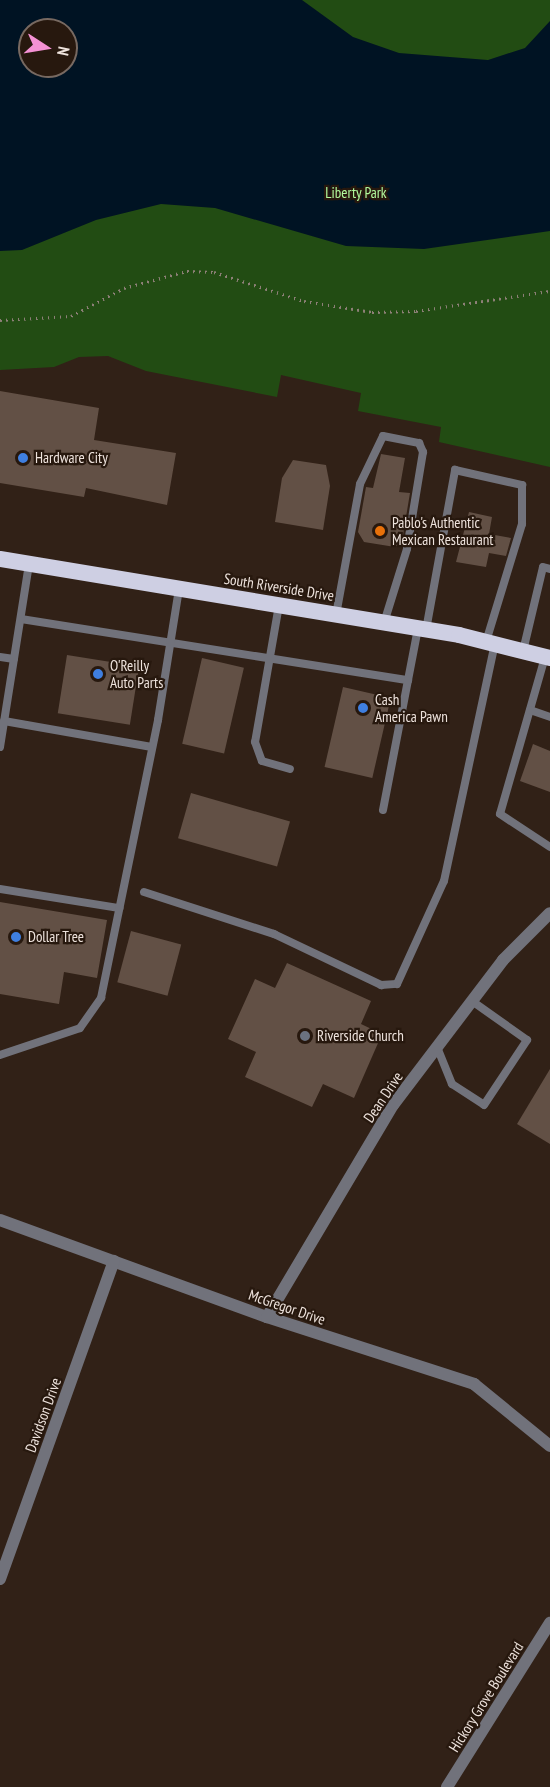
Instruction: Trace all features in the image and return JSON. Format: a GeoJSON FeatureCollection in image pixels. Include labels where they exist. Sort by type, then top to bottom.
{"type":"FeatureCollection","features":[{"type":"Feature","properties":{"kind":"highway","name":"South Riverside Drive"},"geometry":{"type":"LineString","coordinates":[[0,559],[422,629],[547,657]]}},
{"type":"Feature","properties":{"kind":"street","name":"Dean Drive"},"geometry":{"type":"LineString","coordinates":[[267,1317],[393,1105],[503,960],[550,913]]}},
{"type":"Feature","properties":{"kind":"street","name":"McGregor Drive"},"geometry":{"type":"LineString","coordinates":[[0,1220],[267,1317],[474,1384],[550,1446]]}},
{"type":"Feature","properties":{"kind":"street","name":"Davidson Drive"},"geometry":{"type":"LineString","coordinates":[[0,1580],[114,1261]]}},
{"type":"Feature","properties":{"kind":"street","name":"Hickory Grove Boulevard"},"geometry":{"type":"LineString","coordinates":[[447,1787],[550,1623]]}},
{"type":"Feature","properties":{"kind":"lane"},"geometry":{"type":"LineString","coordinates":[[336,615],[360,484],[383,436],[419,443],[423,452],[407,549],[384,623]]}},
{"type":"Feature","properties":{"kind":"lane"},"geometry":{"type":"LineString","coordinates":[[144,892],[274,933],[381,985],[397,984],[444,881],[491,643],[522,524],[522,485],[455,470],[422,629],[408,680],[383,810]]}},
{"type":"Feature","properties":{"kind":"lane"},"geometry":{"type":"LineString","coordinates":[[0,747],[29,564]]}},
{"type":"Feature","properties":{"kind":"lane"},"geometry":{"type":"LineString","coordinates":[[523,651],[543,567],[550,569]]}},
{"type":"Feature","properties":{"kind":"lane"},"geometry":{"type":"LineString","coordinates":[[0,1055],[80,1028],[101,998],[152,747],[179,589]]}},
{"type":"Feature","properties":{"kind":"lane"},"geometry":{"type":"LineString","coordinates":[[279,605],[255,742],[262,761],[290,769]]}},
{"type":"Feature","properties":{"kind":"lane"},"geometry":{"type":"LineString","coordinates":[[21,619],[270,655],[408,680]]}},
{"type":"Feature","properties":{"kind":"lane"},"geometry":{"type":"LineString","coordinates":[[0,657],[14,659]]}},
{"type":"Feature","properties":{"kind":"lane"},"geometry":{"type":"LineString","coordinates":[[547,657],[500,814],[550,847]]}},
{"type":"Feature","properties":{"kind":"lane"},"geometry":{"type":"LineString","coordinates":[[530,710],[550,717]]}},
{"type":"Feature","properties":{"kind":"lane"},"geometry":{"type":"LineString","coordinates":[[4,721],[152,747]]}},
{"type":"Feature","properties":{"kind":"lane"},"geometry":{"type":"LineString","coordinates":[[0,889],[119,908]]}},
{"type":"Feature","properties":{"kind":"lane"},"geometry":{"type":"LineString","coordinates":[[437,1047],[452,1084],[484,1105],[526,1040],[472,1000]]}},
{"type":"Feature","properties":{"kind":"path"},"geometry":{"type":"LineString","coordinates":[[0,320],[71,316],[124,288],[187,271],[214,272],[304,301],[372,312],[416,311],[550,291]]}},
{"type":"Feature","properties":{"kind":"green space","name":"Liberty Park"},"geometry":{"type":"Polygon","coordinates":[[[0,0],[550,0],[550,467],[439,442],[441,427],[358,411],[361,393],[281,375],[277,397],[146,371],[108,356],[79,357],[54,367],[0,370],[0,0]]]}},
{"type":"Feature","properties":{"kind":"water"},"geometry":{"type":"Polygon","coordinates":[[[0,0],[302,0],[353,37],[399,53],[488,60],[525,48],[550,21],[550,231],[424,249],[346,246],[215,208],[161,204],[96,220],[22,250],[0,251],[0,0]]]}},
{"type":"Feature","properties":{"kind":"building"},"geometry":{"type":"Polygon","coordinates":[[[0,391],[99,408],[94,440],[176,453],[167,505],[86,488],[84,497],[0,483],[0,391]]]}},
{"type":"Feature","properties":{"kind":"building"},"geometry":{"type":"Polygon","coordinates":[[[381,454],[405,458],[399,492],[410,493],[402,541],[395,547],[364,542],[358,532],[366,487],[373,488],[381,454]]]}},
{"type":"Feature","properties":{"kind":"building"},"geometry":{"type":"Polygon","coordinates":[[[293,460],[326,465],[330,486],[323,530],[275,522],[282,478],[293,460]]]}},
{"type":"Feature","properties":{"kind":"building"},"geometry":{"type":"Polygon","coordinates":[[[469,512],[492,517],[489,534],[511,538],[506,556],[489,553],[486,567],[456,562],[469,512]]]}},
{"type":"Feature","properties":{"kind":"building"},"geometry":{"type":"Polygon","coordinates":[[[67,655],[139,666],[130,725],[58,713],[67,655]]]}},
{"type":"Feature","properties":{"kind":"building"},"geometry":{"type":"Polygon","coordinates":[[[202,658],[244,668],[224,753],[182,744],[202,658]]]}},
{"type":"Feature","properties":{"kind":"building"},"geometry":{"type":"Polygon","coordinates":[[[343,687],[391,698],[372,778],[325,767],[343,687]]]}},
{"type":"Feature","properties":{"kind":"building"},"geometry":{"type":"Polygon","coordinates":[[[533,744],[550,751],[550,792],[520,781],[533,744]]]}},
{"type":"Feature","properties":{"kind":"building"},"geometry":{"type":"Polygon","coordinates":[[[191,793],[290,821],[277,867],[178,838],[191,793]]]}},
{"type":"Feature","properties":{"kind":"building"},"geometry":{"type":"Polygon","coordinates":[[[0,902],[107,920],[97,978],[64,972],[59,1004],[0,994],[0,902]]]}},
{"type":"Feature","properties":{"kind":"building"},"geometry":{"type":"Polygon","coordinates":[[[131,931],[181,944],[168,996],[117,982],[131,931]]]}},
{"type":"Feature","properties":{"kind":"building","name":"Riverside Church"},"geometry":{"type":"Polygon","coordinates":[[[287,963],[371,1001],[361,1024],[382,1034],[354,1098],[323,1084],[312,1107],[245,1077],[256,1052],[228,1039],[255,979],[275,988],[287,963]]]}},
{"type":"Feature","properties":{"kind":"building"},"geometry":{"type":"Polygon","coordinates":[[[550,1069],[550,1144],[517,1124],[550,1069]]]}},
{"type":"Feature","properties":{"kind":"place","name":"Hardware City"},"geometry":{"type":"Point","coordinates":[23,458]}},
{"type":"Feature","properties":{"kind":"place","name":"Pablo's Authentic Mexican Restaurant"},"geometry":{"type":"Point","coordinates":[380,531]}},
{"type":"Feature","properties":{"kind":"place","name":"O'Reilly Auto Parts"},"geometry":{"type":"Point","coordinates":[98,674]}},
{"type":"Feature","properties":{"kind":"place","name":"Cash America Pawn"},"geometry":{"type":"Point","coordinates":[363,708]}},
{"type":"Feature","properties":{"kind":"place","name":"Dollar Tree"},"geometry":{"type":"Point","coordinates":[16,937]}},
{"type":"Feature","properties":{"kind":"place","name":"Riverside Church"},"geometry":{"type":"Point","coordinates":[305,1036]}}]}
